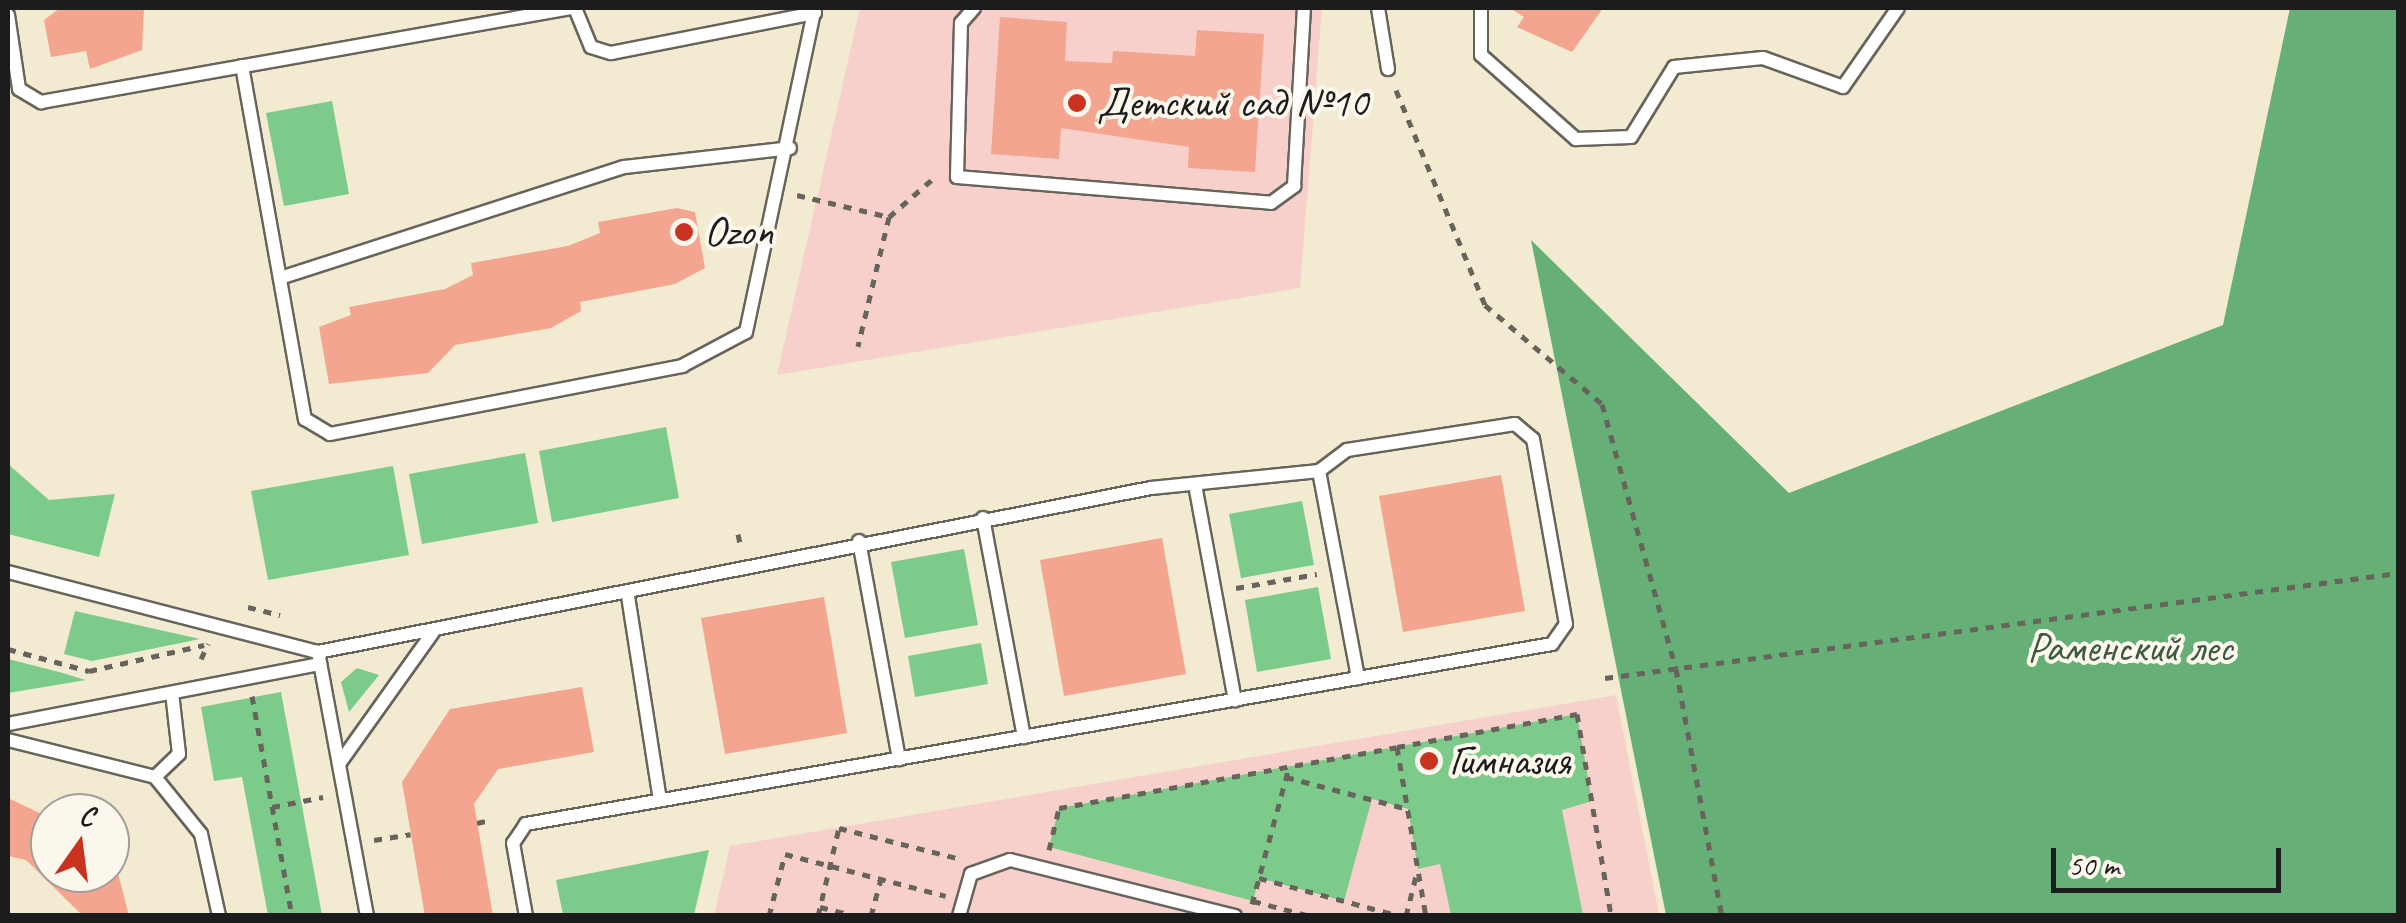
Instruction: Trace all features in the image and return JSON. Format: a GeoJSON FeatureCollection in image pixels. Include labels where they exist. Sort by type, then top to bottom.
{"type":"FeatureCollection","features":[{"type":"Feature","properties":{"kind":"lane"},"geometry":{"type":"LineString","coordinates":[[8,14],[20,89],[41,102],[242,66],[573,8],[592,48],[611,54],[815,10],[752,321],[737,340],[682,366],[330,434],[305,420],[242,66]]}},
{"type":"Feature","properties":{"kind":"lane"},"geometry":{"type":"LineString","coordinates":[[974,8],[961,23],[952,162],[972,184],[1286,199],[1304,8]]}},
{"type":"Feature","properties":{"kind":"lane"},"geometry":{"type":"LineString","coordinates":[[1378,8],[1388,69]]}},
{"type":"Feature","properties":{"kind":"lane"},"geometry":{"type":"LineString","coordinates":[[1482,8],[1481,55],[1576,139],[1631,137],[1674,67],[1763,58],[1842,87],[1898,8]]}},
{"type":"Feature","properties":{"kind":"lane"},"geometry":{"type":"LineString","coordinates":[[280,278],[624,166],[790,148]]}},
{"type":"Feature","properties":{"kind":"lane"},"geometry":{"type":"LineString","coordinates":[[8,724],[172,692],[434,631],[628,596],[649,580],[1151,488],[1196,490],[1319,470],[1348,450],[1515,424],[1533,439],[1562,636],[1358,678],[660,800],[515,831],[526,916]]}},
{"type":"Feature","properties":{"kind":"lane"},"geometry":{"type":"LineString","coordinates":[[1319,470],[1358,678]]}},
{"type":"Feature","properties":{"kind":"lane"},"geometry":{"type":"LineString","coordinates":[[1196,490],[1235,700]]}},
{"type":"Feature","properties":{"kind":"lane"},"geometry":{"type":"LineString","coordinates":[[983,518],[1024,737]]}},
{"type":"Feature","properties":{"kind":"lane"},"geometry":{"type":"LineString","coordinates":[[859,541],[899,759]]}},
{"type":"Feature","properties":{"kind":"lane"},"geometry":{"type":"LineString","coordinates":[[8,572],[319,658]]}},
{"type":"Feature","properties":{"kind":"lane"},"geometry":{"type":"LineString","coordinates":[[628,596],[660,800]]}},
{"type":"Feature","properties":{"kind":"lane"},"geometry":{"type":"LineString","coordinates":[[339,764],[434,631]]}},
{"type":"Feature","properties":{"kind":"lane"},"geometry":{"type":"LineString","coordinates":[[319,658],[367,916]]}},
{"type":"Feature","properties":{"kind":"lane"},"geometry":{"type":"LineString","coordinates":[[155,777],[179,754],[172,692]]}},
{"type":"Feature","properties":{"kind":"lane"},"geometry":{"type":"LineString","coordinates":[[8,740],[155,777],[201,834],[219,916]]}},
{"type":"Feature","properties":{"kind":"lane"},"geometry":{"type":"LineString","coordinates":[[959,916],[971,874],[1010,860],[1235,916]]}},
{"type":"Feature","properties":{"kind":"path"},"geometry":{"type":"LineString","coordinates":[[1388,69],[1486,305],[1602,404],[1676,669],[1722,916]]}},
{"type":"Feature","properties":{"kind":"path"},"geometry":{"type":"LineString","coordinates":[[858,346],[889,217],[952,162]]}},
{"type":"Feature","properties":{"kind":"path"},"geometry":{"type":"LineString","coordinates":[[780,191],[889,217]]}},
{"type":"Feature","properties":{"kind":"path"},"geometry":{"type":"LineString","coordinates":[[1236,588],[1322,573]]}},
{"type":"Feature","properties":{"kind":"path"},"geometry":{"type":"LineString","coordinates":[[1605,678],[2398,573]]}},
{"type":"Feature","properties":{"kind":"path"},"geometry":{"type":"LineString","coordinates":[[248,607],[280,615]]}},
{"type":"Feature","properties":{"kind":"path"},"geometry":{"type":"LineString","coordinates":[[8,649],[88,671],[208,644],[201,659]]}},
{"type":"Feature","properties":{"kind":"path"},"geometry":{"type":"LineString","coordinates":[[251,693],[292,916]]}},
{"type":"Feature","properties":{"kind":"path"},"geometry":{"type":"LineString","coordinates":[[1044,868],[1059,808],[1577,714],[1611,916]]}},
{"type":"Feature","properties":{"kind":"path"},"geometry":{"type":"LineString","coordinates":[[1397,747],[1426,916]]}},
{"type":"Feature","properties":{"kind":"path"},"geometry":{"type":"LineString","coordinates":[[1249,916],[1288,767]]}},
{"type":"Feature","properties":{"kind":"path"},"geometry":{"type":"LineString","coordinates":[[1286,777],[1408,808]]}},
{"type":"Feature","properties":{"kind":"path"},"geometry":{"type":"LineString","coordinates":[[272,808],[328,796]]}},
{"type":"Feature","properties":{"kind":"path"},"geometry":{"type":"LineString","coordinates":[[477,822],[486,821]]}},
{"type":"Feature","properties":{"kind":"path"},"geometry":{"type":"LineString","coordinates":[[818,916],[839,828],[992,867]]}},
{"type":"Feature","properties":{"kind":"path"},"geometry":{"type":"LineString","coordinates":[[371,841],[411,834]]}},
{"type":"Feature","properties":{"kind":"path"},"geometry":{"type":"LineString","coordinates":[[769,916],[785,854],[964,900]]}},
{"type":"Feature","properties":{"kind":"path"},"geometry":{"type":"LineString","coordinates":[[1259,878],[1403,916],[1418,869]]}},
{"type":"Feature","properties":{"kind":"path"},"geometry":{"type":"LineString","coordinates":[[871,916],[881,879]]}},
{"type":"Feature","properties":{"kind":"path"},"geometry":{"type":"LineString","coordinates":[[1253,901],[1310,916]]}},
{"type":"Feature","properties":{"kind":"path"},"geometry":{"type":"LineString","coordinates":[[820,907],[856,916]]}},
{"type":"Feature","properties":{"kind":"shaded area","name":"Детский сад №10"},"geometry":{"type":"Polygon","coordinates":[[[860,8],[1322,8],[1300,288],[777,375],[860,8]]]}},
{"type":"Feature","properties":{"kind":"shaded area","name":"Гимназия"},"geometry":{"type":"Polygon","coordinates":[[[1616,695],[1659,915],[714,916],[730,846],[1616,695]]]}},
{"type":"Feature","properties":{"kind":"green space","name":"Раменский лес"},"geometry":{"type":"Polygon","coordinates":[[[2290,8],[2398,8],[2398,915],[1666,915],[1531,240],[1789,493],[2223,325],[2290,8]]]}},
{"type":"Feature","properties":{"kind":"green space"},"geometry":{"type":"Polygon","coordinates":[[[332,101],[349,194],[284,206],[266,113],[332,101]]]}},
{"type":"Feature","properties":{"kind":"green space"},"geometry":{"type":"Polygon","coordinates":[[[666,427],[679,498],[552,522],[539,451],[666,427]]]}},
{"type":"Feature","properties":{"kind":"green space"},"geometry":{"type":"Polygon","coordinates":[[[525,453],[538,523],[422,544],[409,474],[525,453]]]}},
{"type":"Feature","properties":{"kind":"green space"},"geometry":{"type":"Polygon","coordinates":[[[8,464],[49,500],[115,494],[99,557],[8,534],[8,464]]]}},
{"type":"Feature","properties":{"kind":"green space"},"geometry":{"type":"Polygon","coordinates":[[[393,466],[409,555],[268,580],[251,491],[393,466]]]}},
{"type":"Feature","properties":{"kind":"green space"},"geometry":{"type":"Polygon","coordinates":[[[1302,501],[1314,565],[1241,578],[1229,514],[1302,501]]]}},
{"type":"Feature","properties":{"kind":"green space"},"geometry":{"type":"Polygon","coordinates":[[[964,549],[978,625],[905,638],[891,562],[964,549]]]}},
{"type":"Feature","properties":{"kind":"green space"},"geometry":{"type":"Polygon","coordinates":[[[1318,587],[1331,659],[1257,672],[1245,600],[1318,587]]]}},
{"type":"Feature","properties":{"kind":"green space"},"geometry":{"type":"Polygon","coordinates":[[[75,611],[200,639],[92,661],[64,654],[75,611]]]}},
{"type":"Feature","properties":{"kind":"green space"},"geometry":{"type":"Polygon","coordinates":[[[981,643],[988,684],[915,697],[908,656],[981,643]]]}},
{"type":"Feature","properties":{"kind":"green space"},"geometry":{"type":"Polygon","coordinates":[[[8,659],[59,672],[86,680],[8,693],[8,659]]]}},
{"type":"Feature","properties":{"kind":"green space"},"geometry":{"type":"Polygon","coordinates":[[[357,668],[379,675],[349,712],[341,682],[357,668]]]}},
{"type":"Feature","properties":{"kind":"green space"},"geometry":{"type":"Polygon","coordinates":[[[281,692],[322,915],[268,915],[242,777],[214,781],[201,707],[281,692]]]}},
{"type":"Feature","properties":{"kind":"green space"},"geometry":{"type":"Polygon","coordinates":[[[1577,714],[1592,801],[1562,810],[1583,915],[1451,915],[1440,864],[1418,869],[1408,809],[1372,799],[1344,901],[1259,878],[1253,901],[1049,847],[1059,808],[1577,714]]]}},
{"type":"Feature","properties":{"kind":"green space"},"geometry":{"type":"Polygon","coordinates":[[[709,850],[694,915],[563,915],[556,880],[709,850]]]}},
{"type":"Feature","properties":{"kind":"building"},"geometry":{"type":"Polygon","coordinates":[[[60,8],[144,8],[142,50],[90,69],[86,51],[51,57],[44,20],[60,8]]]}},
{"type":"Feature","properties":{"kind":"building"},"geometry":{"type":"Polygon","coordinates":[[[1510,8],[1603,8],[1572,52],[1517,27],[1524,17],[1510,8]]]}},
{"type":"Feature","properties":{"kind":"building"},"geometry":{"type":"Polygon","coordinates":[[[1000,17],[1067,22],[1065,61],[1112,63],[1113,51],[1195,56],[1197,30],[1264,34],[1255,172],[1188,168],[1189,147],[1061,128],[1059,159],[991,154],[1000,17]]]}},
{"type":"Feature","properties":{"kind":"building"},"geometry":{"type":"Polygon","coordinates":[[[677,208],[695,212],[705,268],[675,284],[580,302],[581,311],[551,328],[455,345],[428,373],[329,384],[319,327],[351,315],[349,307],[445,289],[473,275],[471,263],[568,246],[600,233],[598,222],[677,208]]]}},
{"type":"Feature","properties":{"kind":"building"},"geometry":{"type":"Polygon","coordinates":[[[1501,475],[1525,611],[1403,632],[1379,496],[1501,475]]]}},
{"type":"Feature","properties":{"kind":"building"},"geometry":{"type":"Polygon","coordinates":[[[1162,538],[1186,674],[1064,696],[1040,560],[1162,538]]]}},
{"type":"Feature","properties":{"kind":"building"},"geometry":{"type":"Polygon","coordinates":[[[824,597],[847,733],[725,754],[701,618],[824,597]]]}},
{"type":"Feature","properties":{"kind":"building"},"geometry":{"type":"Polygon","coordinates":[[[582,687],[594,752],[498,769],[474,804],[493,916],[425,916],[402,782],[450,709],[582,687]]]}},
{"type":"Feature","properties":{"kind":"building"},"geometry":{"type":"Polygon","coordinates":[[[8,798],[30,808],[30,864],[8,856],[8,798]]]}},
{"type":"Feature","properties":{"kind":"building"},"geometry":{"type":"Polygon","coordinates":[[[60,893],[123,893],[129,916],[83,916],[60,893]]]}},
{"type":"Feature","properties":{"kind":"place","name":"Детский сад №10"},"geometry":{"type":"Point","coordinates":[1077,103]}},
{"type":"Feature","properties":{"kind":"place","name":"Ozon"},"geometry":{"type":"Point","coordinates":[684,232]}},
{"type":"Feature","properties":{"kind":"place","name":"Гимназия"},"geometry":{"type":"Point","coordinates":[1429,761]}}]}
